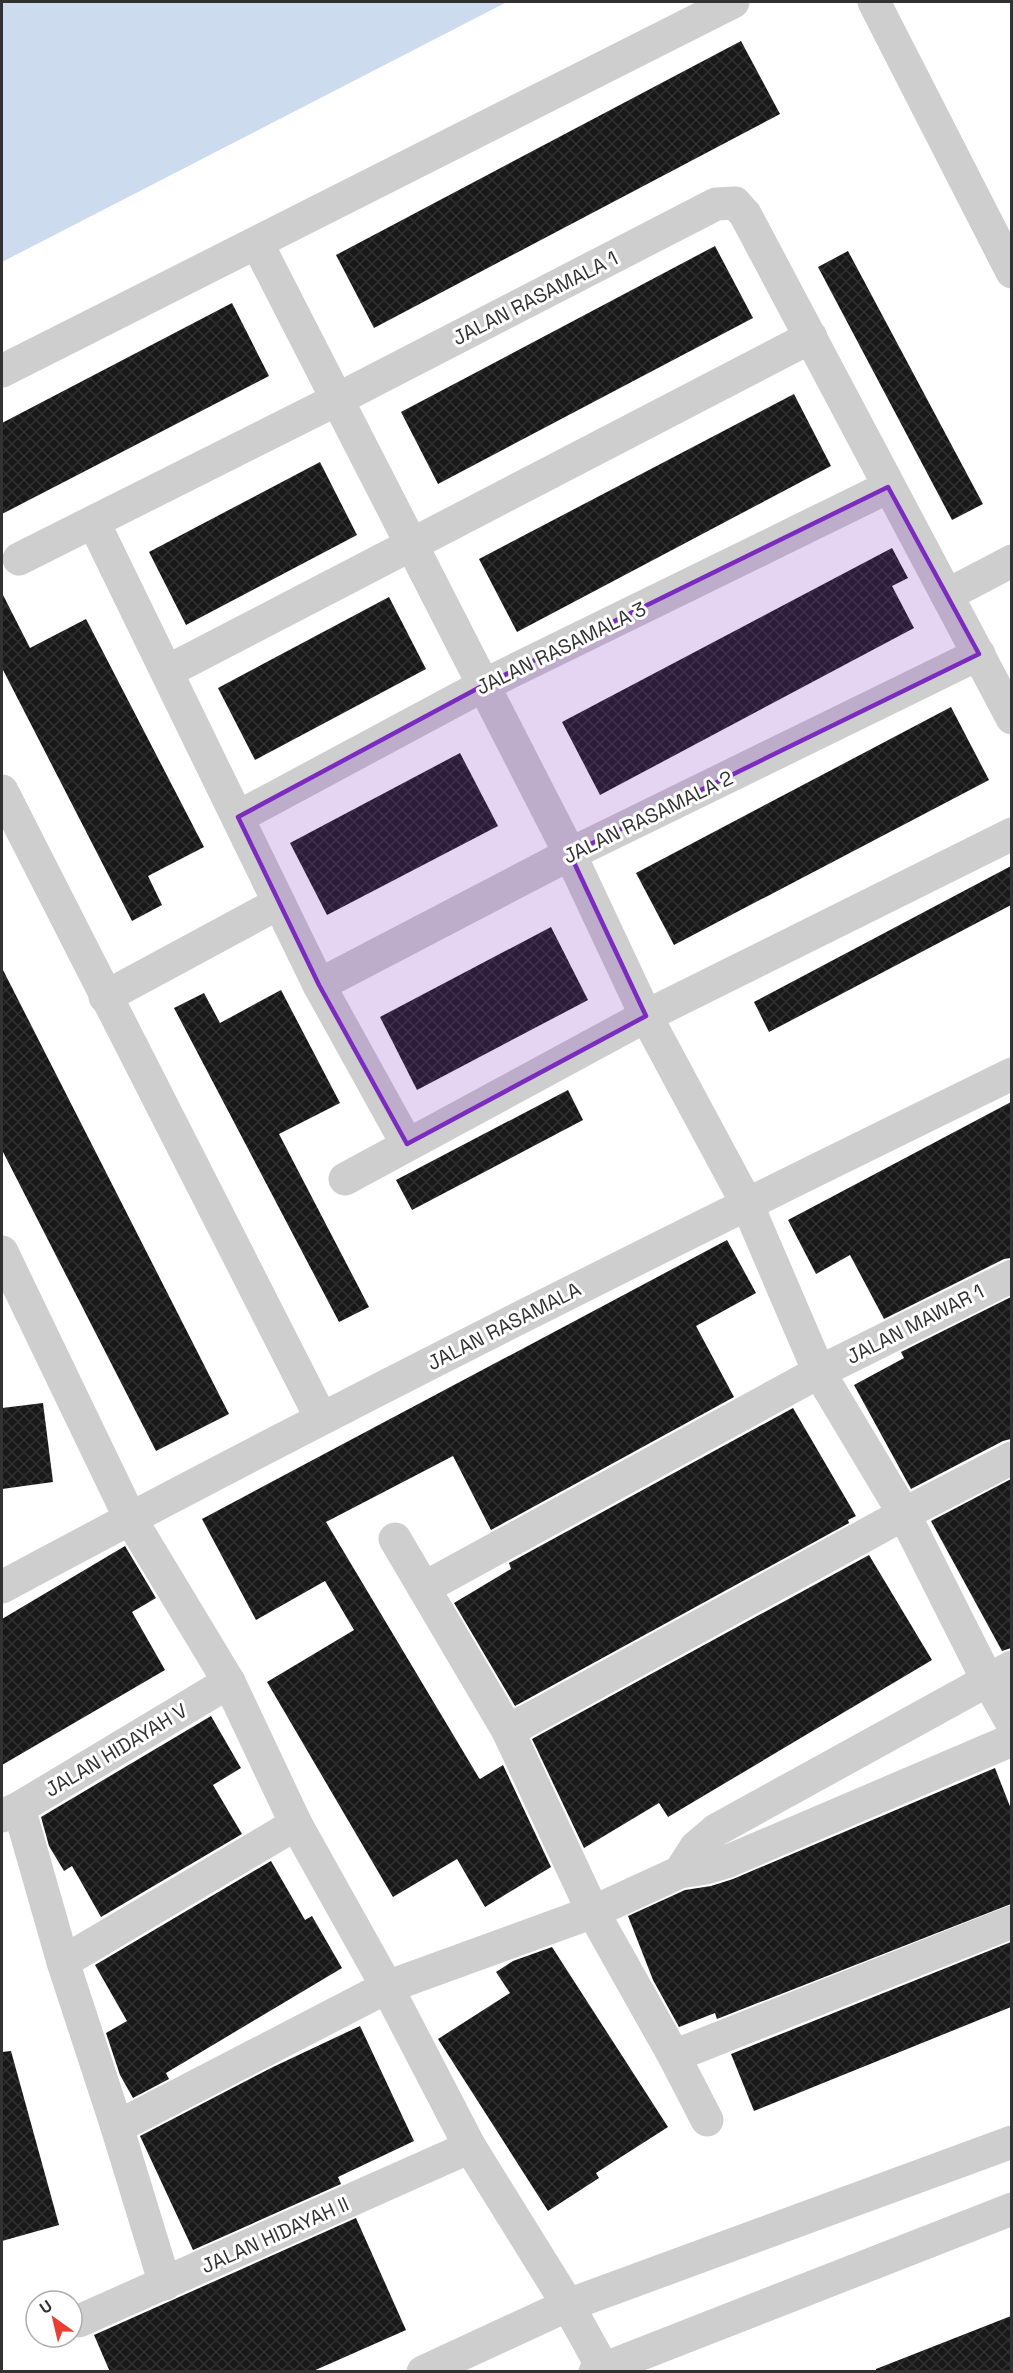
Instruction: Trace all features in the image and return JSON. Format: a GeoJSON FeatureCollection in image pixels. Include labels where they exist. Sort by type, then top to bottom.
{"type":"FeatureCollection","features":[{"type":"Feature","properties":{"kind":"street"},"geometry":{"type":"LineString","coordinates":[[2,371],[733,2]]}},
{"type":"Feature","properties":{"kind":"street"},"geometry":{"type":"LineString","coordinates":[[873,2],[1011,272]]}},
{"type":"Feature","properties":{"kind":"street","name":"JALAN RASAMALA 1"},"geometry":{"type":"LineString","coordinates":[[19,559],[336,400],[716,204],[735,203],[745,214],[811,337]]}},
{"type":"Feature","properties":{"kind":"street"},"geometry":{"type":"LineString","coordinates":[[257,243],[570,854],[646,1016],[747,1204],[819,1372],[999,1673],[1011,1723]]}},
{"type":"Feature","properties":{"kind":"street"},"geometry":{"type":"LineString","coordinates":[[168,670],[811,337],[1011,718]]}},
{"type":"Feature","properties":{"kind":"street","name":"JALAN RASAMALA 3"},"geometry":{"type":"LineString","coordinates":[[238,817],[484,685],[888,487]]}},
{"type":"Feature","properties":{"kind":"street"},"geometry":{"type":"LineString","coordinates":[[94,523],[168,670],[319,985],[407,1144]]}},
{"type":"Feature","properties":{"kind":"street"},"geometry":{"type":"LineString","coordinates":[[947,595],[1011,561]]}},
{"type":"Feature","properties":{"kind":"street","name":"JALAN RASAMALA 2"},"geometry":{"type":"LineString","coordinates":[[319,985],[570,854],[979,654]]}},
{"type":"Feature","properties":{"kind":"street"},"geometry":{"type":"LineString","coordinates":[[2,791],[321,1418]]}},
{"type":"Feature","properties":{"kind":"street"},"geometry":{"type":"LineString","coordinates":[[345,1179],[646,1016],[1011,834]]}},
{"type":"Feature","properties":{"kind":"street"},"geometry":{"type":"LineString","coordinates":[[105,997],[279,903]]}},
{"type":"Feature","properties":{"kind":"street","name":"JALAN RASAMALA"},"geometry":{"type":"LineString","coordinates":[[2,1587],[321,1418],[1011,1074]]}},
{"type":"Feature","properties":{"kind":"street"},"geometry":{"type":"LineString","coordinates":[[2,1252],[130,1518],[229,1682],[296,1824],[387,1987],[470,2147],[568,2306],[601,2370],[1011,2209]]}},
{"type":"Feature","properties":{"kind":"street","name":"JALAN MAWAR 1"},"geometry":{"type":"LineString","coordinates":[[424,1588],[819,1372],[1011,1276]]}},
{"type":"Feature","properties":{"kind":"street"},"geometry":{"type":"LineString","coordinates":[[508,1731],[904,1514],[1011,1458]]}},
{"type":"Feature","properties":{"kind":"street"},"geometry":{"type":"LineString","coordinates":[[395,1539],[508,1731],[593,1912],[674,2056],[707,2120]]}},
{"type":"Feature","properties":{"kind":"street"},"geometry":{"type":"LineString","coordinates":[[680,1872],[696,1847],[716,1830],[999,1673]]}},
{"type":"Feature","properties":{"kind":"street","name":"JALAN HIDAYAH V"},"geometry":{"type":"LineString","coordinates":[[10,1812],[229,1682]]}},
{"type":"Feature","properties":{"kind":"street"},"geometry":{"type":"LineString","coordinates":[[117,2127],[387,1987],[593,1912],[680,1872],[726,1862],[1011,1740]]}},
{"type":"Feature","properties":{"kind":"street"},"geometry":{"type":"LineString","coordinates":[[10,1812],[63,1962],[165,2284]]}},
{"type":"Feature","properties":{"kind":"street"},"geometry":{"type":"LineString","coordinates":[[63,1962],[296,1824]]}},
{"type":"Feature","properties":{"kind":"street"},"geometry":{"type":"LineString","coordinates":[[674,2056],[1011,1922]]}},
{"type":"Feature","properties":{"kind":"street"},"geometry":{"type":"LineString","coordinates":[[423,2372],[568,2306],[1011,2142]]}},
{"type":"Feature","properties":{"kind":"street","name":"JALAN HIDAYAH II"},"geometry":{"type":"LineString","coordinates":[[84,2319],[470,2147]]}},
{"type":"Feature","properties":{"kind":"highlighted area"},"geometry":{"type":"Polygon","coordinates":[[[888,487],[979,654],[570,854],[646,1016],[407,1144],[319,985],[238,817],[484,685],[888,487]]]}},
{"type":"Feature","properties":{"kind":"water"},"geometry":{"type":"Polygon","coordinates":[[[2,2],[507,2],[2,262],[2,2]]]}},
{"type":"Feature","properties":{"kind":"building"},"geometry":{"type":"Polygon","coordinates":[[[741,41],[780,114],[374,328],[336,255],[741,41]]]}},
{"type":"Feature","properties":{"kind":"building"},"geometry":{"type":"Polygon","coordinates":[[[715,246],[753,318],[438,484],[401,412],[715,246]]]}},
{"type":"Feature","properties":{"kind":"building"},"geometry":{"type":"Polygon","coordinates":[[[848,251],[983,504],[952,520],[818,267],[848,251]]]}},
{"type":"Feature","properties":{"kind":"building"},"geometry":{"type":"Polygon","coordinates":[[[232,303],[269,376],[2,514],[2,423],[232,303]]]}},
{"type":"Feature","properties":{"kind":"building"},"geometry":{"type":"Polygon","coordinates":[[[794,394],[831,466],[517,632],[479,559],[794,394]]]}},
{"type":"Feature","properties":{"kind":"building"},"geometry":{"type":"Polygon","coordinates":[[[320,462],[357,535],[186,625],[149,552],[320,462]]]}},
{"type":"Feature","properties":{"kind":"building"},"geometry":{"type":"Polygon","coordinates":[[[892,548],[908,578],[892,586],[914,628],[600,795],[562,722],[892,548]]]}},
{"type":"Feature","properties":{"kind":"building"},"geometry":{"type":"Polygon","coordinates":[[[2,593],[30,648],[86,619],[204,847],[148,876],[162,905],[132,921],[2,668],[2,593]]]}},
{"type":"Feature","properties":{"kind":"building"},"geometry":{"type":"Polygon","coordinates":[[[389,597],[426,669],[255,760],[218,688],[389,597]]]}},
{"type":"Feature","properties":{"kind":"building"},"geometry":{"type":"Polygon","coordinates":[[[951,707],[989,780],[674,945],[636,873],[951,707]]]}},
{"type":"Feature","properties":{"kind":"building"},"geometry":{"type":"Polygon","coordinates":[[[460,753],[498,826],[327,915],[290,843],[460,753]]]}},
{"type":"Feature","properties":{"kind":"building"},"geometry":{"type":"Polygon","coordinates":[[[1011,866],[1011,905],[769,1032],[754,1002],[1011,866]]]}},
{"type":"Feature","properties":{"kind":"building"},"geometry":{"type":"Polygon","coordinates":[[[551,927],[588,1000],[417,1090],[380,1017],[551,927]]]}},
{"type":"Feature","properties":{"kind":"building"},"geometry":{"type":"Polygon","coordinates":[[[2,968],[229,1414],[156,1451],[2,1150],[2,968]]]}},
{"type":"Feature","properties":{"kind":"building"},"geometry":{"type":"Polygon","coordinates":[[[281,990],[340,1103],[279,1134],[369,1307],[339,1322],[174,1008],[204,993],[220,1023],[281,990]]]}},
{"type":"Feature","properties":{"kind":"building"},"geometry":{"type":"Polygon","coordinates":[[[568,1090],[583,1120],[412,1210],[396,1180],[568,1090]]]}},
{"type":"Feature","properties":{"kind":"building"},"geometry":{"type":"Polygon","coordinates":[[[1011,1102],[1011,1258],[1004,1259],[884,1319],[850,1255],[816,1274],[788,1220],[1011,1102]]]}},
{"type":"Feature","properties":{"kind":"building"},"geometry":{"type":"Polygon","coordinates":[[[727,1240],[756,1293],[696,1326],[734,1397],[491,1530],[453,1456],[326,1522],[479,1778],[503,1765],[551,1867],[485,1907],[457,1859],[393,1897],[267,1682],[354,1630],[325,1581],[256,1620],[202,1519],[727,1240]]]}},
{"type":"Feature","properties":{"kind":"building"},"geometry":{"type":"Polygon","coordinates":[[[1011,1297],[1011,1439],[911,1489],[854,1385],[904,1358],[901,1352],[1011,1297]]]}},
{"type":"Feature","properties":{"kind":"building"},"geometry":{"type":"Polygon","coordinates":[[[43,1403],[53,1482],[2,1489],[2,1408],[43,1403]]]}},
{"type":"Feature","properties":{"kind":"building"},"geometry":{"type":"Polygon","coordinates":[[[793,1408],[856,1516],[848,1520],[849,1523],[515,1706],[454,1603],[511,1569],[509,1563],[793,1408]]]}},
{"type":"Feature","properties":{"kind":"building"},"geometry":{"type":"Polygon","coordinates":[[[1011,1479],[1011,1648],[1002,1651],[931,1521],[1011,1479]]]}},
{"type":"Feature","properties":{"kind":"building"},"geometry":{"type":"Polygon","coordinates":[[[125,1546],[156,1598],[132,1612],[165,1670],[2,1765],[2,1619],[125,1546]]]}},
{"type":"Feature","properties":{"kind":"building"},"geometry":{"type":"Polygon","coordinates":[[[869,1555],[932,1660],[668,1817],[659,1803],[584,1848],[532,1739],[869,1555]]]}},
{"type":"Feature","properties":{"kind":"building"},"geometry":{"type":"Polygon","coordinates":[[[211,1716],[241,1768],[213,1785],[242,1834],[101,1917],[72,1866],[64,1871],[49,1846],[41,1817],[211,1716]]]}},
{"type":"Feature","properties":{"kind":"building"},"geometry":{"type":"Polygon","coordinates":[[[995,1768],[1011,1809],[1011,1904],[717,2019],[715,2013],[679,2027],[653,1980],[628,1916],[685,1890],[711,1886],[733,1879],[995,1768]]]}},
{"type":"Feature","properties":{"kind":"building"},"geometry":{"type":"Polygon","coordinates":[[[271,1861],[305,1920],[312,1916],[342,1968],[166,2073],[169,2079],[133,2098],[120,2075],[106,2033],[127,2021],[95,1965],[271,1861]]]}},
{"type":"Feature","properties":{"kind":"building"},"geometry":{"type":"Polygon","coordinates":[[[1011,1942],[1011,2007],[754,2111],[731,2054],[1011,1942]]]}},
{"type":"Feature","properties":{"kind":"building"},"geometry":{"type":"Polygon","coordinates":[[[552,1947],[668,2127],[596,2173],[599,2178],[548,2211],[438,2039],[510,1993],[496,1972],[513,1961],[552,1947]]]}},
{"type":"Feature","properties":{"kind":"building"},"geometry":{"type":"Polygon","coordinates":[[[360,2026],[414,2141],[338,2177],[341,2184],[193,2250],[140,2136],[273,2067],[360,2026]]]}},
{"type":"Feature","properties":{"kind":"building"},"geometry":{"type":"Polygon","coordinates":[[[11,2051],[59,2225],[2,2241],[2,2052],[11,2051]]]}},
{"type":"Feature","properties":{"kind":"building"},"geometry":{"type":"Polygon","coordinates":[[[356,2218],[406,2330],[311,2372],[110,2372],[94,2335],[356,2218]]]}},
{"type":"Feature","properties":{"kind":"building"},"geometry":{"type":"Polygon","coordinates":[[[1011,2316],[1011,2372],[876,2372],[876,2369],[1011,2316]]]}}]}
